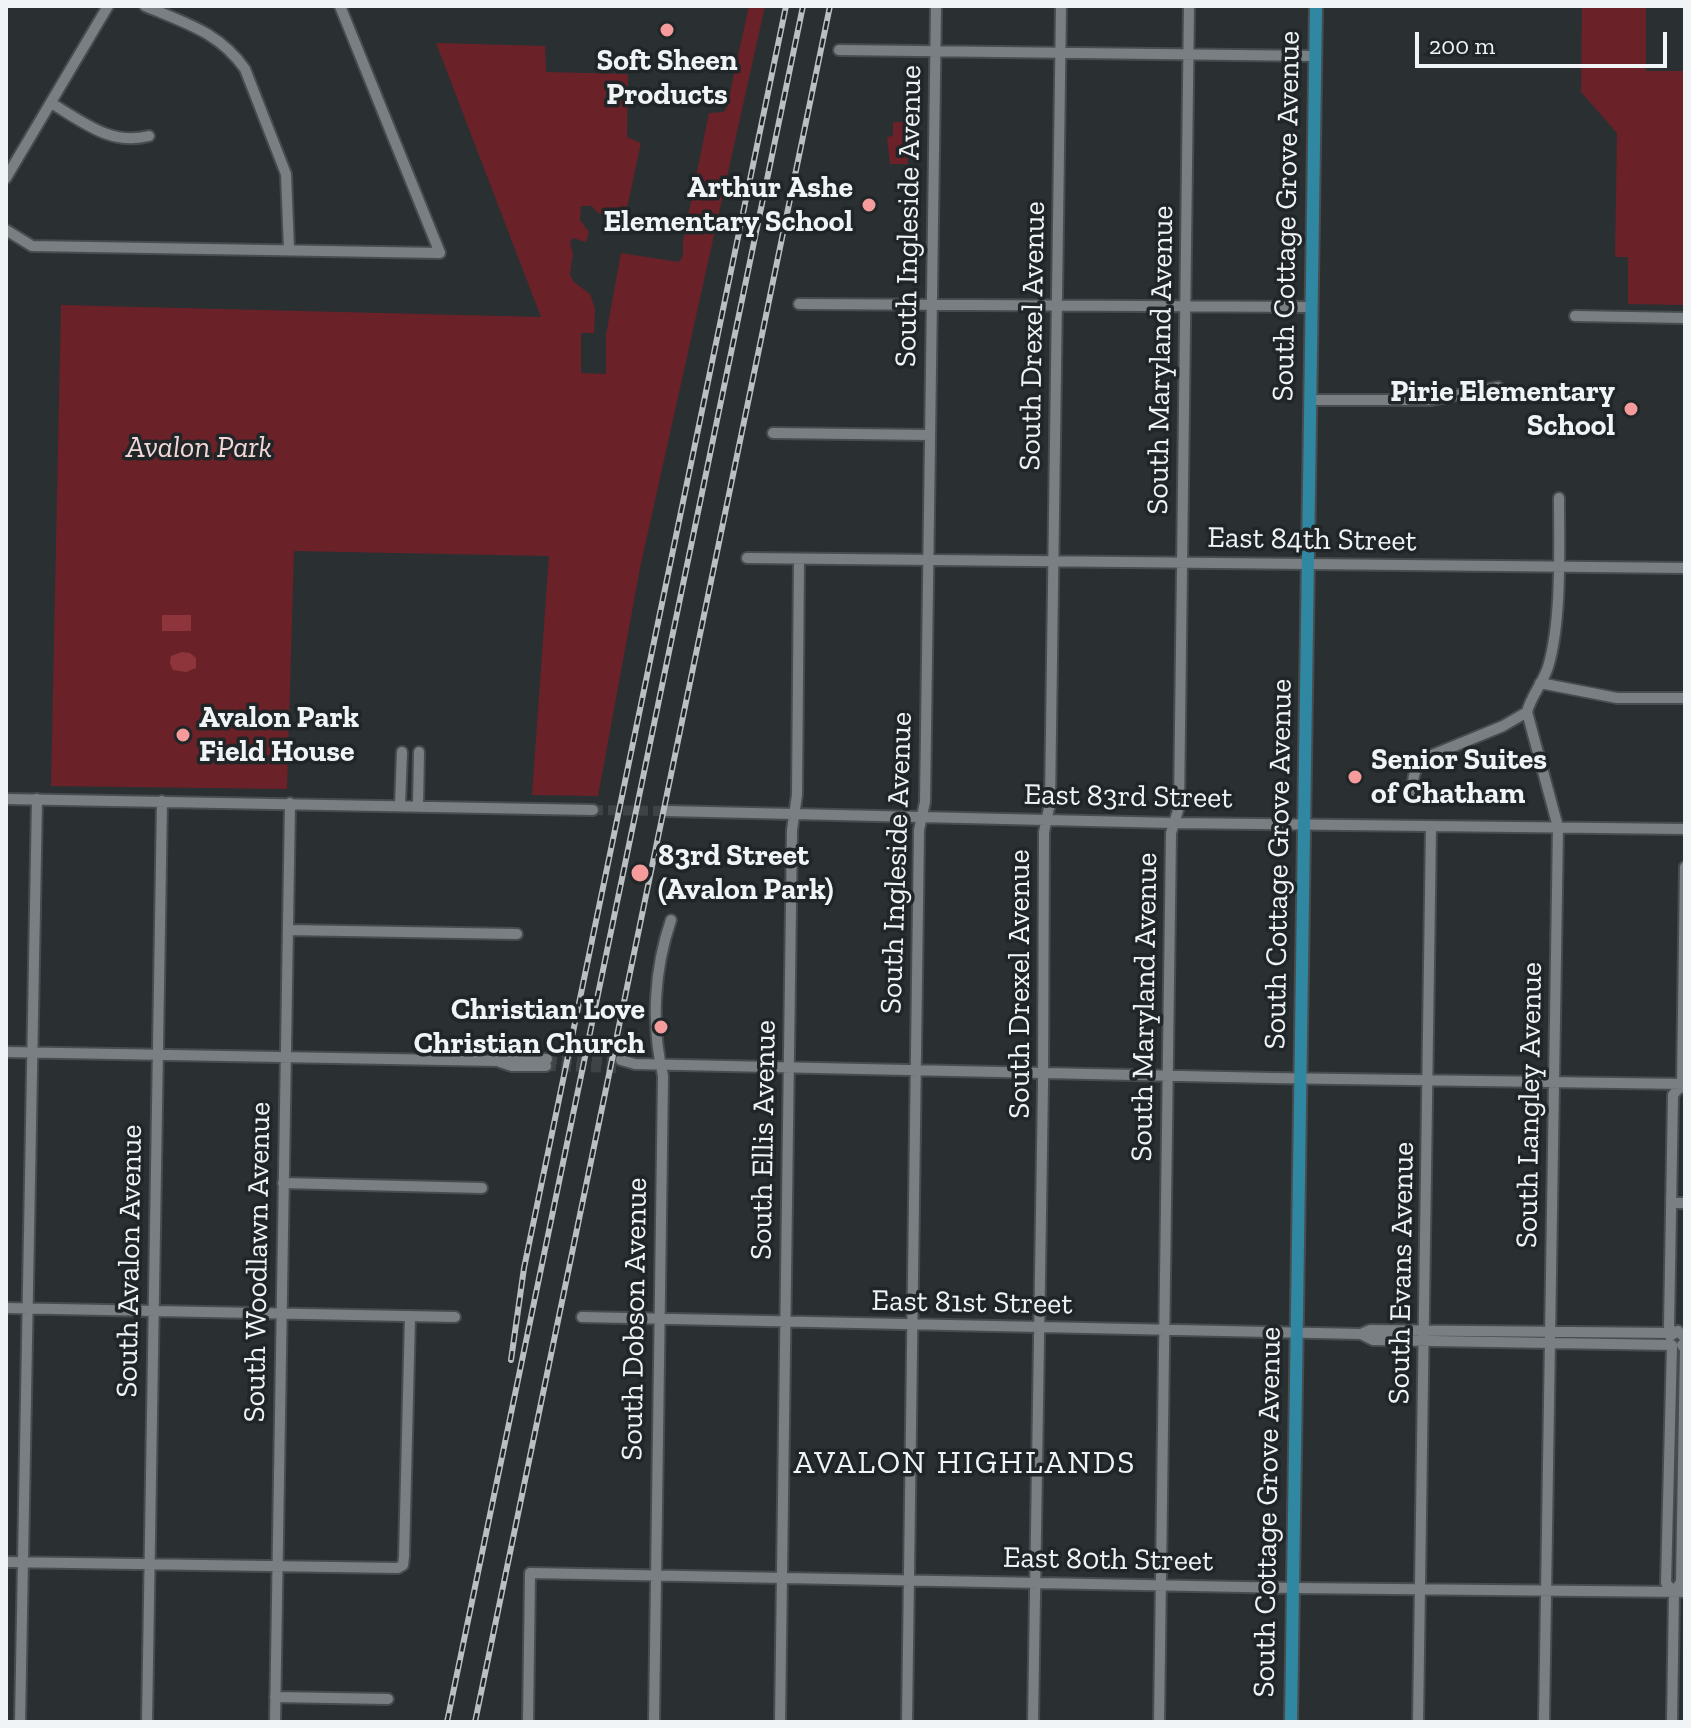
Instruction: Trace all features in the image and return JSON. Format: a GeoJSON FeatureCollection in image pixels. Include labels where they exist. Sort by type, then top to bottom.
{"type":"FeatureCollection","features":[{"type":"Feature","properties":{"kind":"main road","name":"South Cottage Grove Avenue"},"geometry":{"type":"LineString","coordinates":[[1291,1722],[1316,6]]}},
{"type":"Feature","properties":{"kind":"street"},"geometry":{"type":"LineString","coordinates":[[6,178],[108,6]]}},
{"type":"Feature","properties":{"kind":"street"},"geometry":{"type":"LineString","coordinates":[[145,6],[211,34],[235,55],[245,69],[286,174],[289,249]]}},
{"type":"Feature","properties":{"kind":"street"},"geometry":{"type":"LineString","coordinates":[[6,230],[32,246],[440,253],[340,6]]}},
{"type":"Feature","properties":{"kind":"street","name":"South Ingleside Avenue"},"geometry":{"type":"LineString","coordinates":[[907,1722],[919,830],[925,802],[936,6]]}},
{"type":"Feature","properties":{"kind":"street","name":"South Drexel Avenue"},"geometry":{"type":"LineString","coordinates":[[1033,1722],[1044,832],[1050,803],[1061,6]]}},
{"type":"Feature","properties":{"kind":"street","name":"South Maryland Avenue"},"geometry":{"type":"LineString","coordinates":[[1159,1722],[1171,833],[1179,807],[1189,6]]}},
{"type":"Feature","properties":{"kind":"street"},"geometry":{"type":"LineString","coordinates":[[839,50],[1315,56]]}},
{"type":"Feature","properties":{"kind":"street"},"geometry":{"type":"LineString","coordinates":[[51,103],[105,136],[127,140],[149,136]]}},
{"type":"Feature","properties":{"kind":"street"},"geometry":{"type":"LineString","coordinates":[[799,304],[1312,307]]}},
{"type":"Feature","properties":{"kind":"street"},"geometry":{"type":"LineString","coordinates":[[1575,316],[1685,318]]}},
{"type":"Feature","properties":{"kind":"street"},"geometry":{"type":"LineString","coordinates":[[1310,400],[1432,400],[1498,387]]}},
{"type":"Feature","properties":{"kind":"street"},"geometry":{"type":"LineString","coordinates":[[773,433],[930,435]]}},
{"type":"Feature","properties":{"kind":"street"},"geometry":{"type":"LineString","coordinates":[[1412,800],[1413,777],[1417,766],[1425,758],[1503,726],[1527,712],[1547,669],[1553,643],[1559,567],[1559,498]]}},
{"type":"Feature","properties":{"kind":"street","name":"East 84th Street"},"geometry":{"type":"LineString","coordinates":[[747,558],[1685,568]]}},
{"type":"Feature","properties":{"kind":"street","name":"South Ellis Avenue"},"geometry":{"type":"LineString","coordinates":[[780,1722],[792,830],[797,795],[799,559]]}},
{"type":"Feature","properties":{"kind":"street"},"geometry":{"type":"LineString","coordinates":[[1540,683],[1617,698],[1685,698]]}},
{"type":"Feature","properties":{"kind":"street","name":"South Langley Avenue"},"geometry":{"type":"LineString","coordinates":[[1527,712],[1558,827],[1544,1722]]}},
{"type":"Feature","properties":{"kind":"street"},"geometry":{"type":"LineString","coordinates":[[400,805],[402,752]]}},
{"type":"Feature","properties":{"kind":"street"},"geometry":{"type":"LineString","coordinates":[[418,805],[419,752]]}},
{"type":"Feature","properties":{"kind":"street"},"geometry":{"type":"LineString","coordinates":[[6,799],[593,810]]}},
{"type":"Feature","properties":{"kind":"street"},"geometry":{"type":"LineString","coordinates":[[20,1722],[37,799]]}},
{"type":"Feature","properties":{"kind":"street","name":"South Avalon Avenue"},"geometry":{"type":"LineString","coordinates":[[147,1722],[162,801]]}},
{"type":"Feature","properties":{"kind":"street","name":"South Woodlawn Avenue"},"geometry":{"type":"LineString","coordinates":[[275,1722],[290,803]]}},
{"type":"Feature","properties":{"kind":"street","name":"East 83rd Street"},"geometry":{"type":"LineString","coordinates":[[667,811],[1174,823],[1685,829]]}},
{"type":"Feature","properties":{"kind":"street","name":"South Evans Avenue"},"geometry":{"type":"LineString","coordinates":[[1418,1722],[1431,826]]}},
{"type":"Feature","properties":{"kind":"street"},"geometry":{"type":"LineString","coordinates":[[1684,1086],[1685,867]]}},
{"type":"Feature","properties":{"kind":"street","name":"South Dobson Avenue"},"geometry":{"type":"LineString","coordinates":[[654,1722],[663,1085],[657,1052],[658,975],[660,952],[671,920]]}},
{"type":"Feature","properties":{"kind":"street"},"geometry":{"type":"LineString","coordinates":[[288,930],[517,934]]}},
{"type":"Feature","properties":{"kind":"street"},"geometry":{"type":"LineString","coordinates":[[6,1052],[498,1061],[512,1066],[547,1063]]}},
{"type":"Feature","properties":{"kind":"street"},"geometry":{"type":"LineString","coordinates":[[620,1064],[1684,1086]]}},
{"type":"Feature","properties":{"kind":"street"},"geometry":{"type":"LineString","coordinates":[[1672,1722],[1681,1582],[1685,1349],[1682,1338],[1669,1326],[1673,1095],[1684,1086]]}},
{"type":"Feature","properties":{"kind":"street"},"geometry":{"type":"LineString","coordinates":[[283,1183],[482,1188]]}},
{"type":"Feature","properties":{"kind":"street"},"geometry":{"type":"LineString","coordinates":[[1671,1203],[1685,1203]]}},
{"type":"Feature","properties":{"kind":"street"},"geometry":{"type":"LineString","coordinates":[[6,1308],[455,1317]]}},
{"type":"Feature","properties":{"kind":"street"},"geometry":{"type":"LineString","coordinates":[[6,1562],[392,1569],[403,1565],[410,1316]]}},
{"type":"Feature","properties":{"kind":"street","name":"East 81st Street"},"geometry":{"type":"LineString","coordinates":[[582,1317],[1297,1333],[1361,1334],[1370,1330],[1550,1343],[1682,1338]]}},
{"type":"Feature","properties":{"kind":"street","name":"East 81st Street"},"geometry":{"type":"LineString","coordinates":[[1425,1336],[1550,1331],[1682,1338]]}},
{"type":"Feature","properties":{"kind":"street"},"geometry":{"type":"LineString","coordinates":[[1680,1592],[1666,1583],[1668,1476],[1682,1338]]}},
{"type":"Feature","properties":{"kind":"street"},"geometry":{"type":"LineString","coordinates":[[1668,1476],[1683,1476]]}},
{"type":"Feature","properties":{"kind":"street","name":"East 80th Street"},"geometry":{"type":"LineString","coordinates":[[528,1722],[530,1573],[1680,1592]]}},
{"type":"Feature","properties":{"kind":"street"},"geometry":{"type":"LineString","coordinates":[[275,1697],[388,1699]]}},
{"type":"Feature","properties":{"kind":"green space","name":"Avalon Park"},"geometry":{"type":"Polygon","coordinates":[[[749,6],[765,6],[640,568],[598,796],[532,795],[549,556],[294,551],[287,789],[51,786],[61,305],[541,317],[436,43],[545,46],[546,72],[628,74],[627,137],[641,143],[624,222],[606,217],[592,206],[581,206],[580,220],[589,232],[586,242],[573,238],[570,242],[573,253],[570,275],[590,294],[595,309],[594,333],[581,333],[581,373],[606,374],[606,335],[621,253],[679,262],[683,256],[683,241],[709,113],[724,112],[727,107],[749,6]]]}},
{"type":"Feature","properties":{"kind":"green space"},"geometry":{"type":"Polygon","coordinates":[[[1582,6],[1646,6],[1646,71],[1685,71],[1685,305],[1628,304],[1628,257],[1615,257],[1617,133],[1581,92],[1582,6]]]}},
{"type":"Feature","properties":{"kind":"green space"},"geometry":{"type":"Polygon","coordinates":[[[893,122],[908,122],[908,164],[890,164],[887,137],[893,136],[893,122]]]}},
{"type":"Feature","properties":{"kind":"shaded area"},"geometry":{"type":"Polygon","coordinates":[[[162,615],[191,615],[191,631],[162,631],[162,615]]]}},
{"type":"Feature","properties":{"kind":"shaded area"},"geometry":{"type":"Polygon","coordinates":[[[182,652],[196,658],[196,668],[186,672],[173,670],[171,656],[182,652]]]}},
{"type":"Feature","properties":{"kind":"tunnel"},"geometry":{"type":"LineString","coordinates":[[593,810],[667,811]]}},
{"type":"Feature","properties":{"kind":"tunnel"},"geometry":{"type":"LineString","coordinates":[[547,1059],[621,1060]]}},
{"type":"Feature","properties":{"kind":"tunnel"},"geometry":{"type":"LineString","coordinates":[[546,1066],[620,1068]]}},
{"type":"Feature","properties":{"kind":"railway"},"geometry":{"type":"LineString","coordinates":[[511,1360],[524,1268],[786,6]]}},
{"type":"Feature","properties":{"kind":"railway"},"geometry":{"type":"LineString","coordinates":[[447,1722],[803,6]]}},
{"type":"Feature","properties":{"kind":"railway"},"geometry":{"type":"LineString","coordinates":[[475,1722],[830,6]]}},
{"type":"Feature","properties":{"kind":"place","name":"Soft Sheen Products"},"geometry":{"type":"Point","coordinates":[667,30]}},
{"type":"Feature","properties":{"kind":"place","name":"Arthur Ashe Elementary School"},"geometry":{"type":"Point","coordinates":[869,205]}},
{"type":"Feature","properties":{"kind":"place","name":"Pirie Elementary School"},"geometry":{"type":"Point","coordinates":[1631,409]}},
{"type":"Feature","properties":{"kind":"place","name":"Avalon Park Field House"},"geometry":{"type":"Point","coordinates":[183,735]}},
{"type":"Feature","properties":{"kind":"place","name":"Senior Suites of Chatham"},"geometry":{"type":"Point","coordinates":[1355,777]}},
{"type":"Feature","properties":{"kind":"place","name":"83rd Street (Avalon Park)"},"geometry":{"type":"Point","coordinates":[640,873]}},
{"type":"Feature","properties":{"kind":"place","name":"Christian Love Christian Church"},"geometry":{"type":"Point","coordinates":[661,1027]}},
{"type":"Feature","properties":{"kind":"district","name":"AVALON HIGHLANDS"},"geometry":{"type":"Point","coordinates":[965,1464]}}]}
